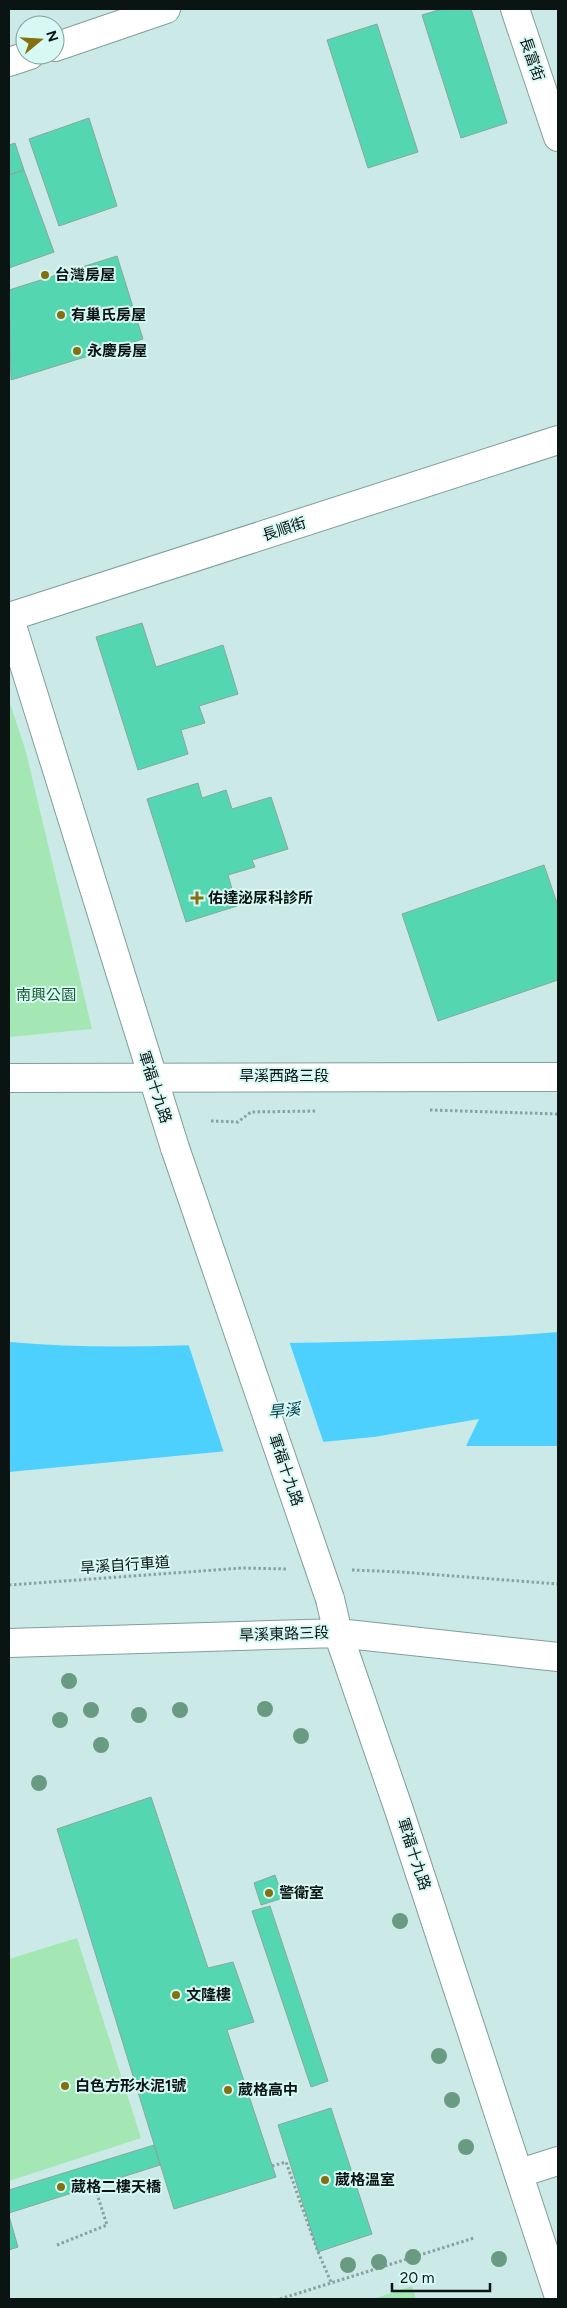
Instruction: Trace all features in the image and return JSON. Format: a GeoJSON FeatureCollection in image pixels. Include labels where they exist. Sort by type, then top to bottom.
{"type":"FeatureCollection","features":[{"type":"Feature","properties":{"kind":"street"},"geometry":{"type":"LineString","coordinates":[[65,43],[166,9]]}},
{"type":"Feature","properties":{"kind":"street","name":"長富街"},"geometry":{"type":"LineString","coordinates":[[515,9],[558,137]]}},
{"type":"Feature","properties":{"kind":"street","name":"長順街"},"geometry":{"type":"LineString","coordinates":[[9,617],[558,440]]}},
{"type":"Feature","properties":{"kind":"street","name":"軍福十九路"},"geometry":{"type":"LineString","coordinates":[[9,617],[175,1148],[330,1598],[338,1633],[520,2173],[558,2294]]}},
{"type":"Feature","properties":{"kind":"street","name":"旱溪西路三段"},"geometry":{"type":"LineString","coordinates":[[9,1078],[558,1076]]}},
{"type":"Feature","properties":{"kind":"street","name":"旱溪東路三段"},"geometry":{"type":"LineString","coordinates":[[9,1643],[338,1633],[558,1657]]}},
{"type":"Feature","properties":{"kind":"street"},"geometry":{"type":"LineString","coordinates":[[520,2173],[558,2161]]}},
{"type":"Feature","properties":{"kind":"path"},"geometry":{"type":"LineString","coordinates":[[211,1121],[238,1122],[251,1112],[319,1110]]}},
{"type":"Feature","properties":{"kind":"path"},"geometry":{"type":"LineString","coordinates":[[428,1110],[558,1114]]}},
{"type":"Feature","properties":{"kind":"path","name":"旱溪自行車道"},"geometry":{"type":"LineString","coordinates":[[9,1585],[242,1568]]}},
{"type":"Feature","properties":{"kind":"path"},"geometry":{"type":"LineString","coordinates":[[400,1572],[558,1584]]}},
{"type":"Feature","properties":{"kind":"path"},"geometry":{"type":"LineString","coordinates":[[272,2166],[286,2162],[318,2252],[331,2282]]}},
{"type":"Feature","properties":{"kind":"path"},"geometry":{"type":"LineString","coordinates":[[57,2245],[107,2225],[96,2194]]}},
{"type":"Feature","properties":{"kind":"path"},"geometry":{"type":"LineString","coordinates":[[280,2299],[474,2238]]}},
{"type":"Feature","properties":{"kind":"green space","name":"南興公園"},"geometry":{"type":"Polygon","coordinates":[[[9,700],[26,752],[92,1029],[9,1037],[9,700]]]}},
{"type":"Feature","properties":{"kind":"green space"},"geometry":{"type":"Polygon","coordinates":[[[77,1938],[141,2138],[9,2181],[9,1959],[77,1938]]]}},
{"type":"Feature","properties":{"kind":"green space"},"geometry":{"type":"Polygon","coordinates":[[[412,2286],[416,2299],[373,2299],[412,2286]]]}},
{"type":"Feature","properties":{"kind":"water","name":"旱溪"},"geometry":{"type":"Polygon","coordinates":[[[558,1332],[558,1446],[466,1446],[479,1419],[374,1437],[9,1472],[9,1342],[67,1346],[153,1346],[399,1341],[558,1332]]]}},
{"type":"Feature","properties":{"kind":"pier"},"geometry":{"type":"Polygon","coordinates":[[[289,1341],[324,1444],[224,1453],[188,1343],[289,1341]]]}},
{"type":"Feature","properties":{"kind":"building"},"geometry":{"type":"Polygon","coordinates":[[[442,9],[471,9],[507,123],[461,138],[422,15],[442,9]]]}},
{"type":"Feature","properties":{"kind":"building"},"geometry":{"type":"Polygon","coordinates":[[[377,24],[418,152],[368,168],[327,40],[377,24]]]}},
{"type":"Feature","properties":{"kind":"building"},"geometry":{"type":"Polygon","coordinates":[[[89,118],[117,206],[59,226],[29,139],[89,118]]]}},
{"type":"Feature","properties":{"kind":"building"},"geometry":{"type":"Polygon","coordinates":[[[15,143],[24,170],[9,175],[9,145],[15,143]]]}},
{"type":"Feature","properties":{"kind":"building"},"geometry":{"type":"Polygon","coordinates":[[[24,170],[54,252],[9,268],[9,175],[24,170]]]}},
{"type":"Feature","properties":{"kind":"building"},"geometry":{"type":"Polygon","coordinates":[[[117,256],[143,339],[11,380],[9,290],[117,256]]]}},
{"type":"Feature","properties":{"kind":"building"},"geometry":{"type":"Polygon","coordinates":[[[142,623],[156,667],[223,645],[238,694],[199,706],[205,723],[181,730],[188,754],[138,770],[96,637],[142,623]]]}},
{"type":"Feature","properties":{"kind":"building"},"geometry":{"type":"Polygon","coordinates":[[[198,783],[202,798],[226,790],[232,809],[271,797],[288,849],[252,860],[255,867],[228,875],[237,906],[186,922],[147,799],[198,783]]]}},
{"type":"Feature","properties":{"kind":"building"},"geometry":{"type":"Polygon","coordinates":[[[544,865],[558,906],[558,980],[438,1021],[402,914],[544,865]]]}},
{"type":"Feature","properties":{"kind":"building","name":"文隆樓"},"geometry":{"type":"Polygon","coordinates":[[[151,1797],[208,1968],[233,1962],[254,2022],[227,2030],[276,2177],[174,2209],[57,1829],[151,1797]]]}},
{"type":"Feature","properties":{"kind":"building","name":"警衛室"},"geometry":{"type":"Polygon","coordinates":[[[275,1875],[283,1898],[261,1905],[254,1883],[275,1875]]]}},
{"type":"Feature","properties":{"kind":"building"},"geometry":{"type":"Polygon","coordinates":[[[270,1906],[328,2081],[311,2087],[252,1911],[270,1906]]]}},
{"type":"Feature","properties":{"kind":"building","name":"葳格溫室"},"geometry":{"type":"Polygon","coordinates":[[[331,2108],[372,2234],[318,2252],[278,2125],[331,2108]]]}},
{"type":"Feature","properties":{"kind":"building"},"geometry":{"type":"Polygon","coordinates":[[[154,2145],[160,2165],[9,2213],[9,2190],[154,2145]]]}},
{"type":"Feature","properties":{"kind":"building"},"geometry":{"type":"Polygon","coordinates":[[[9,2216],[18,2247],[9,2250],[9,2216]]]}},
{"type":"Feature","properties":{"kind":"place","name":"台灣房屋"},"geometry":{"type":"Point","coordinates":[45,275]}},
{"type":"Feature","properties":{"kind":"place","name":"有巢氏房屋"},"geometry":{"type":"Point","coordinates":[61,315]}},
{"type":"Feature","properties":{"kind":"place","name":"永慶房屋"},"geometry":{"type":"Point","coordinates":[77,351]}},
{"type":"Feature","properties":{"kind":"place","name":"佑達泌尿科診所"},"geometry":{"type":"Point","coordinates":[197,898]}},
{"type":"Feature","properties":{"kind":"place","name":"警衛室"},"geometry":{"type":"Point","coordinates":[269,1893]}},
{"type":"Feature","properties":{"kind":"place","name":"文隆樓"},"geometry":{"type":"Point","coordinates":[176,1995]}},
{"type":"Feature","properties":{"kind":"place","name":"白色方形水泥1號"},"geometry":{"type":"Point","coordinates":[65,2086]}},
{"type":"Feature","properties":{"kind":"place","name":"葳格高中"},"geometry":{"type":"Point","coordinates":[228,2090]}},
{"type":"Feature","properties":{"kind":"place","name":"葳格溫室"},"geometry":{"type":"Point","coordinates":[325,2180]}},
{"type":"Feature","properties":{"kind":"place","name":"葳格二樓天橋"},"geometry":{"type":"Point","coordinates":[61,2187]}}]}
